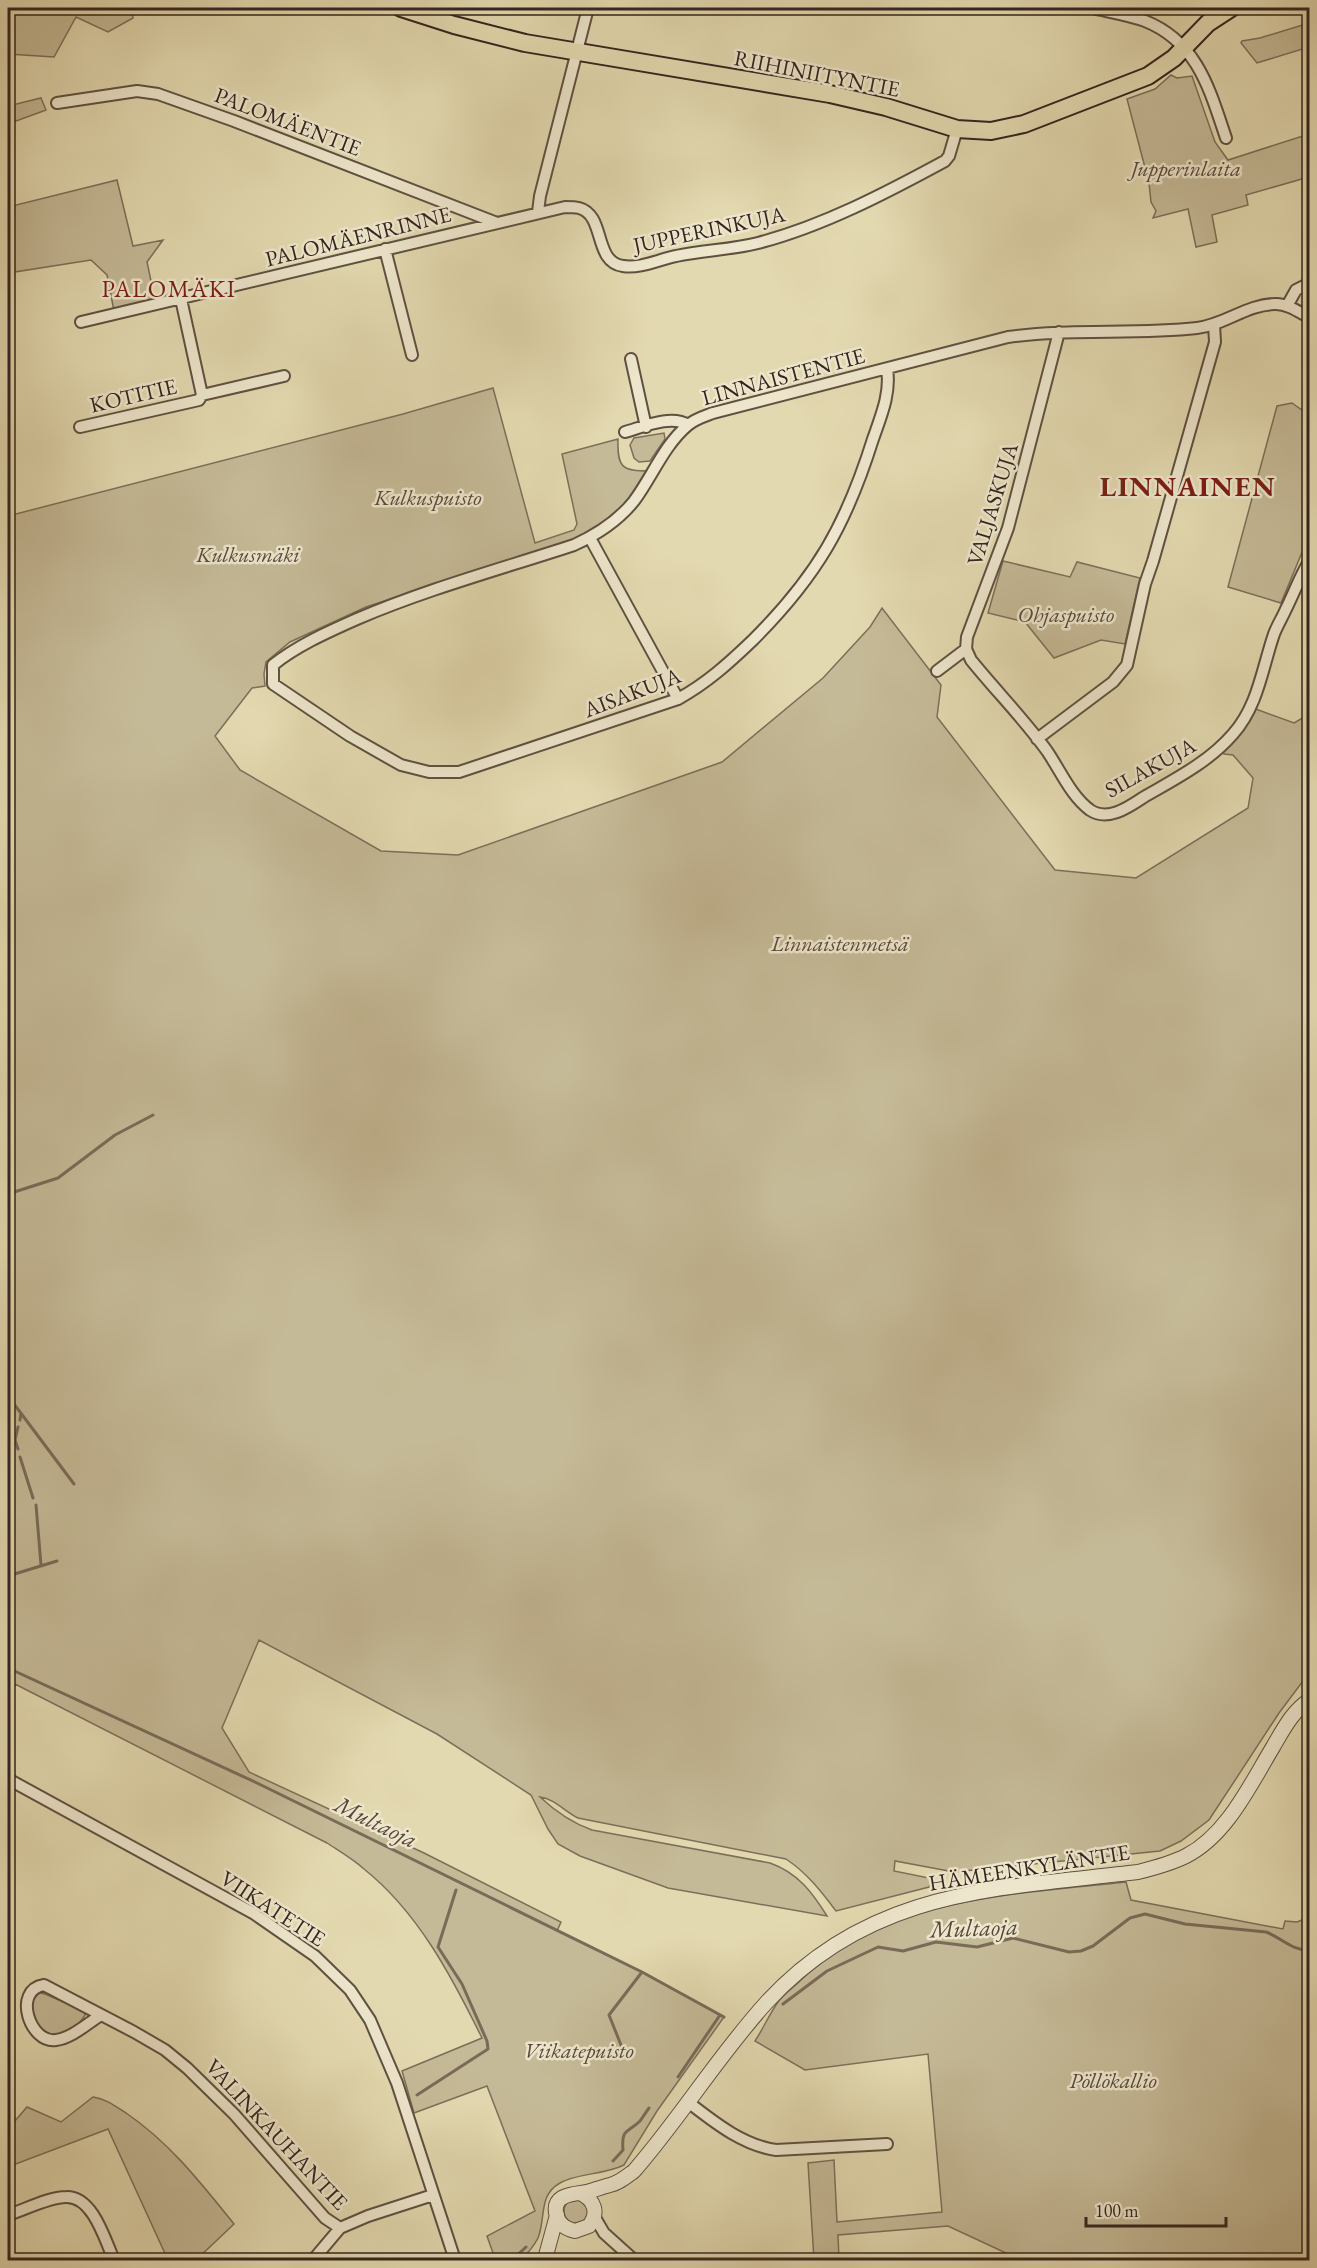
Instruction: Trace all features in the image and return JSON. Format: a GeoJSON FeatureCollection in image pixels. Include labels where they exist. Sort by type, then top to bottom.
{"type":"FeatureCollection","features":[{"type":"Feature","properties":{"kind":"main road","name":"RIIHINIITYNTIE"},"geometry":{"type":"LineString","coordinates":[[401,8],[483,33],[575,52],[853,99],[957,129],[1002,130],[1055,113],[1148,76],[1174,58],[1208,23],[1231,8]]}},
{"type":"Feature","properties":{"kind":"street"},"geometry":{"type":"LineString","coordinates":[[538,212],[540,196],[573,71],[575,52],[588,8]]}},
{"type":"Feature","properties":{"kind":"street"},"geometry":{"type":"LineString","coordinates":[[1092,8],[1144,21],[1164,31],[1183,48],[1205,78],[1226,138]]}},
{"type":"Feature","properties":{"kind":"street","name":"PALOMÄENTIE"},"geometry":{"type":"LineString","coordinates":[[57,103],[137,91],[158,94],[498,223]]}},
{"type":"Feature","properties":{"kind":"street","name":"JUPPERINKUJA"},"geometry":{"type":"LineString","coordinates":[[538,212],[565,207],[579,208],[587,212],[596,224],[605,252],[623,267],[677,255],[741,247],[840,214],[945,161],[949,156],[957,129]]}},
{"type":"Feature","properties":{"kind":"street","name":"PALOMÄENRINNE"},"geometry":{"type":"LineString","coordinates":[[81,322],[538,212]]}},
{"type":"Feature","properties":{"kind":"street"},"geometry":{"type":"LineString","coordinates":[[385,249],[412,355]]}},
{"type":"Feature","properties":{"kind":"street"},"geometry":{"type":"LineString","coordinates":[[1287,306],[1296,290],[1310,283]]}},
{"type":"Feature","properties":{"kind":"street","name":"KOTITIE"},"geometry":{"type":"LineString","coordinates":[[80,427],[199,400],[202,395],[181,299]]}},
{"type":"Feature","properties":{"kind":"street","name":"LINNAISTENTIE"},"geometry":{"type":"LineString","coordinates":[[272,675],[273,665],[286,654],[335,629],[387,607],[590,538],[613,522],[633,502],[670,446],[688,424],[713,413],[1008,337],[1059,332],[1188,329],[1214,324],[1260,306],[1278,304],[1310,318]]}},
{"type":"Feature","properties":{"kind":"street"},"geometry":{"type":"LineString","coordinates":[[1037,739],[1113,682],[1127,665],[1145,584],[1215,342],[1214,324]]}},
{"type":"Feature","properties":{"kind":"street","name":"VALJASKUJA"},"geometry":{"type":"LineString","coordinates":[[966,649],[968,637],[1008,528],[1059,332]]}},
{"type":"Feature","properties":{"kind":"street"},"geometry":{"type":"LineString","coordinates":[[631,359],[645,427]]}},
{"type":"Feature","properties":{"kind":"street","name":"AISAKUJA"},"geometry":{"type":"LineString","coordinates":[[272,675],[273,684],[350,736],[401,765],[429,772],[459,772],[678,699],[702,685],[730,663],[769,624],[804,584],[829,548],[863,472],[887,397],[889,379],[887,369]]}},
{"type":"Feature","properties":{"kind":"street"},"geometry":{"type":"LineString","coordinates":[[202,395],[284,376]]}},
{"type":"Feature","properties":{"kind":"street"},"geometry":{"type":"LineString","coordinates":[[625,432],[673,420],[688,424]]}},
{"type":"Feature","properties":{"kind":"street"},"geometry":{"type":"LineString","coordinates":[[590,538],[678,699]]}},
{"type":"Feature","properties":{"kind":"street","name":"SILAKUJA"},"geometry":{"type":"LineString","coordinates":[[966,649],[971,660],[1037,739],[1084,804],[1092,811],[1101,814],[1117,813],[1198,765],[1215,753],[1234,733],[1251,707],[1260,686],[1263,668],[1276,630],[1310,560]]}},
{"type":"Feature","properties":{"kind":"street"},"geometry":{"type":"LineString","coordinates":[[937,671],[966,649]]}},
{"type":"Feature","properties":{"kind":"street","name":"HÄMEENKYLÄNTIE"},"geometry":{"type":"LineString","coordinates":[[595,2212],[599,2198],[611,2185],[634,2171],[736,2038],[785,1984],[818,1955],[870,1924],[916,1906],[964,1893],[1138,1872],[1171,1863],[1195,1851],[1225,1823],[1293,1716],[1310,1700]]}},
{"type":"Feature","properties":{"kind":"street","name":"VIIKATETIE"},"geometry":{"type":"LineString","coordinates":[[8,1779],[253,1913],[299,1944],[339,1978],[362,2008],[384,2048],[455,2260]]}},
{"type":"Feature","properties":{"kind":"street","name":"VALINKAUHANTIE"},"geometry":{"type":"LineString","coordinates":[[101,2015],[67,2036],[55,2041],[48,2040],[33,2025],[26,2003],[29,1994],[36,1987],[44,1985],[101,2015],[165,2050],[187,2068],[241,2122],[325,2218],[340,2228],[368,2216],[433,2195]]}},
{"type":"Feature","properties":{"kind":"street"},"geometry":{"type":"LineString","coordinates":[[688,2102],[722,2128],[763,2148],[776,2150],[887,2144]]}},
{"type":"Feature","properties":{"kind":"street","name":"HÄMEENKYLÄNTIE"},"geometry":{"type":"LineString","coordinates":[[580,2193],[611,2185]]}},
{"type":"Feature","properties":{"kind":"street"},"geometry":{"type":"LineString","coordinates":[[544,2260],[560,2200],[566,2195],[580,2193],[587,2196],[604,2233],[634,2260]]}},
{"type":"Feature","properties":{"kind":"street"},"geometry":{"type":"LineString","coordinates":[[8,2215],[60,2198],[76,2199],[92,2215],[114,2260]]}},
{"type":"Feature","properties":{"kind":"street"},"geometry":{"type":"LineString","coordinates":[[544,2260],[565,2236],[591,2223],[595,2212]]}},
{"type":"Feature","properties":{"kind":"street"},"geometry":{"type":"LineString","coordinates":[[557,2215],[561,2225],[604,2233]]}},
{"type":"Feature","properties":{"kind":"street"},"geometry":{"type":"LineString","coordinates":[[314,2260],[340,2228]]}},
{"type":"Feature","properties":{"kind":"green space"},"geometry":{"type":"Polygon","coordinates":[[[8,8],[132,8],[133,18],[108,32],[76,17],[54,57],[8,54],[8,8]]]}},
{"type":"Feature","properties":{"kind":"green space"},"geometry":{"type":"Polygon","coordinates":[[[1309,23],[1309,47],[1257,63],[1241,43],[1242,41],[1309,23]]]}},
{"type":"Feature","properties":{"kind":"green space","name":"Jupperinlaita"},"geometry":{"type":"Polygon","coordinates":[[[1171,75],[1177,78],[1192,76],[1215,142],[1228,160],[1309,134],[1309,177],[1246,195],[1248,205],[1212,215],[1217,242],[1196,247],[1188,209],[1153,218],[1156,211],[1151,202],[1149,183],[1127,99],[1155,89],[1171,75]]]}},
{"type":"Feature","properties":{"kind":"green space"},"geometry":{"type":"Polygon","coordinates":[[[41,98],[46,110],[8,124],[8,106],[41,98]]]}},
{"type":"Feature","properties":{"kind":"green space"},"geometry":{"type":"Polygon","coordinates":[[[117,180],[133,246],[163,240],[147,262],[155,300],[114,311],[107,275],[91,260],[8,273],[8,207],[117,180]]]}},
{"type":"Feature","properties":{"kind":"green space"},"geometry":{"type":"Polygon","coordinates":[[[493,388],[535,543],[574,530],[577,524],[562,454],[618,439],[620,462],[623,466],[627,469],[650,471],[633,497],[588,535],[366,607],[290,642],[266,662],[265,686],[252,688],[215,736],[240,770],[381,851],[458,855],[722,762],[823,678],[870,627],[882,608],[941,685],[937,717],[1055,870],[1136,878],[1248,808],[1253,778],[1233,755],[1224,754],[1223,751],[1253,708],[1294,723],[1308,715],[1309,712],[1309,1673],[1279,1713],[1209,1820],[1181,1841],[1160,1851],[954,1872],[895,1861],[894,1871],[934,1879],[929,1887],[836,1911],[807,1876],[786,1859],[578,1818],[555,1803],[540,1797],[564,1816],[592,1830],[770,1863],[780,1867],[803,1884],[827,1916],[668,1888],[580,1856],[558,1844],[531,1795],[437,1734],[259,1640],[222,1728],[249,1772],[424,1853],[561,1922],[557,1931],[642,1972],[724,2017],[657,2111],[624,2165],[567,2180],[553,2188],[545,2201],[538,2238],[520,2260],[478,2260],[493,2253],[487,2236],[535,2211],[487,2086],[414,2113],[402,2071],[482,2038],[446,1969],[401,1905],[360,1865],[327,1843],[15,1684],[8,1695],[8,516],[403,414],[493,388]]]}},
{"type":"Feature","properties":{"kind":"green space"},"geometry":{"type":"Polygon","coordinates":[[[1292,403],[1309,415],[1309,544],[1303,550],[1281,603],[1228,587],[1277,406],[1292,403]]]}},
{"type":"Feature","properties":{"kind":"green space"},"geometry":{"type":"Polygon","coordinates":[[[664,433],[665,439],[650,461],[639,462],[634,458],[630,445],[634,438],[664,433]]]}},
{"type":"Feature","properties":{"kind":"green space","name":"Ohjaspuisto"},"geometry":{"type":"Polygon","coordinates":[[[1003,561],[1070,577],[1077,562],[1140,578],[1125,644],[1101,640],[1054,658],[1025,622],[988,613],[1003,561]]]}},
{"type":"Feature","properties":{"kind":"green space","name":"Pöllökallio"},"geometry":{"type":"Polygon","coordinates":[[[1126,1882],[1131,1900],[1283,1929],[1285,1921],[1297,1922],[1307,1918],[1310,1927],[1309,2260],[1021,2260],[948,2226],[838,2235],[839,2260],[814,2260],[808,2163],[834,2160],[837,2222],[942,2212],[928,2054],[805,2070],[755,2041],[780,1999],[835,1952],[872,1931],[912,1916],[954,1904],[997,1896],[1126,1882]]]}},
{"type":"Feature","properties":{"kind":"green space"},"geometry":{"type":"Polygon","coordinates":[[[40,1993],[87,2012],[75,2028],[62,2034],[51,2034],[41,2028],[31,2010],[33,2000],[40,1993]]]}},
{"type":"Feature","properties":{"kind":"green space"},"geometry":{"type":"Polygon","coordinates":[[[93,2097],[114,2105],[142,2124],[184,2164],[234,2224],[196,2260],[168,2260],[108,2129],[8,2167],[8,2129],[27,2107],[61,2122],[93,2097]]]}},
{"type":"Feature","properties":{"kind":"green space"},"geometry":{"type":"Polygon","coordinates":[[[576,2199],[584,2203],[588,2211],[584,2219],[576,2223],[568,2219],[564,2211],[568,2203],[576,2199]]]}},
{"type":"Feature","properties":{"kind":"waterway"},"geometry":{"type":"LineString","coordinates":[[8,1194],[58,1178],[115,1135],[153,1115]]}},
{"type":"Feature","properties":{"kind":"waterway"},"geometry":{"type":"LineString","coordinates":[[8,1396],[74,1484]]}},
{"type":"Feature","properties":{"kind":"waterway"},"geometry":{"type":"LineString","coordinates":[[20,1420],[21,1413]]}},
{"type":"Feature","properties":{"kind":"waterway"},"geometry":{"type":"LineString","coordinates":[[18,1427],[15,1440],[18,1449]]}},
{"type":"Feature","properties":{"kind":"waterway"},"geometry":{"type":"LineString","coordinates":[[20,1457],[33,1498]]}},
{"type":"Feature","properties":{"kind":"waterway"},"geometry":{"type":"LineString","coordinates":[[36,1505],[41,1565]]}},
{"type":"Feature","properties":{"kind":"waterway"},"geometry":{"type":"LineString","coordinates":[[8,1576],[57,1561]]}},
{"type":"Feature","properties":{"kind":"waterway","name":"Multaoja"},"geometry":{"type":"LineString","coordinates":[[8,1668],[255,1782],[642,1972],[724,2017]]}},
{"type":"Feature","properties":{"kind":"waterway"},"geometry":{"type":"LineString","coordinates":[[417,2095],[488,2049],[487,2041],[462,1984],[438,1947],[456,1890]]}},
{"type":"Feature","properties":{"kind":"waterway","name":"Multaoja"},"geometry":{"type":"LineString","coordinates":[[783,2004],[827,1971],[878,1947],[903,1951],[936,1942],[977,1947],[1013,1938],[1069,1952],[1081,1951],[1093,1946],[1130,1918],[1145,1914],[1185,1924],[1266,1932],[1292,1946],[1310,1950]]}},
{"type":"Feature","properties":{"kind":"waterway"},"geometry":{"type":"LineString","coordinates":[[623,2050],[609,2015],[642,1972]]}},
{"type":"Feature","properties":{"kind":"waterway"},"geometry":{"type":"LineString","coordinates":[[678,2077],[720,2015]]}},
{"type":"Feature","properties":{"kind":"waterway"},"geometry":{"type":"LineString","coordinates":[[613,2161],[623,2150],[624,2134],[640,2121],[649,2108]]}},
{"type":"Feature","properties":{"kind":"waterway"},"geometry":{"type":"LineString","coordinates":[[512,2260],[526,2247]]}},
{"type":"Feature","properties":{"kind":"district","name":"PALOMÄKI"},"geometry":{"type":"Point","coordinates":[169,289]}},
{"type":"Feature","properties":{"kind":"district","name":"LINNAINEN"},"geometry":{"type":"Point","coordinates":[1188,486]}},
{"type":"Feature","properties":{"kind":"park label","name":"Kulkuspuisto"},"geometry":{"type":"Point","coordinates":[428,497]}},
{"type":"Feature","properties":{"kind":"park label","name":"Kulkusmäki"},"geometry":{"type":"Point","coordinates":[248,554]}},
{"type":"Feature","properties":{"kind":"park label","name":"Linnaistenmetsä"},"geometry":{"type":"Point","coordinates":[840,943]}},
{"type":"Feature","properties":{"kind":"park label","name":"Viikatepuisto"},"geometry":{"type":"Point","coordinates":[579,2050]}}]}
